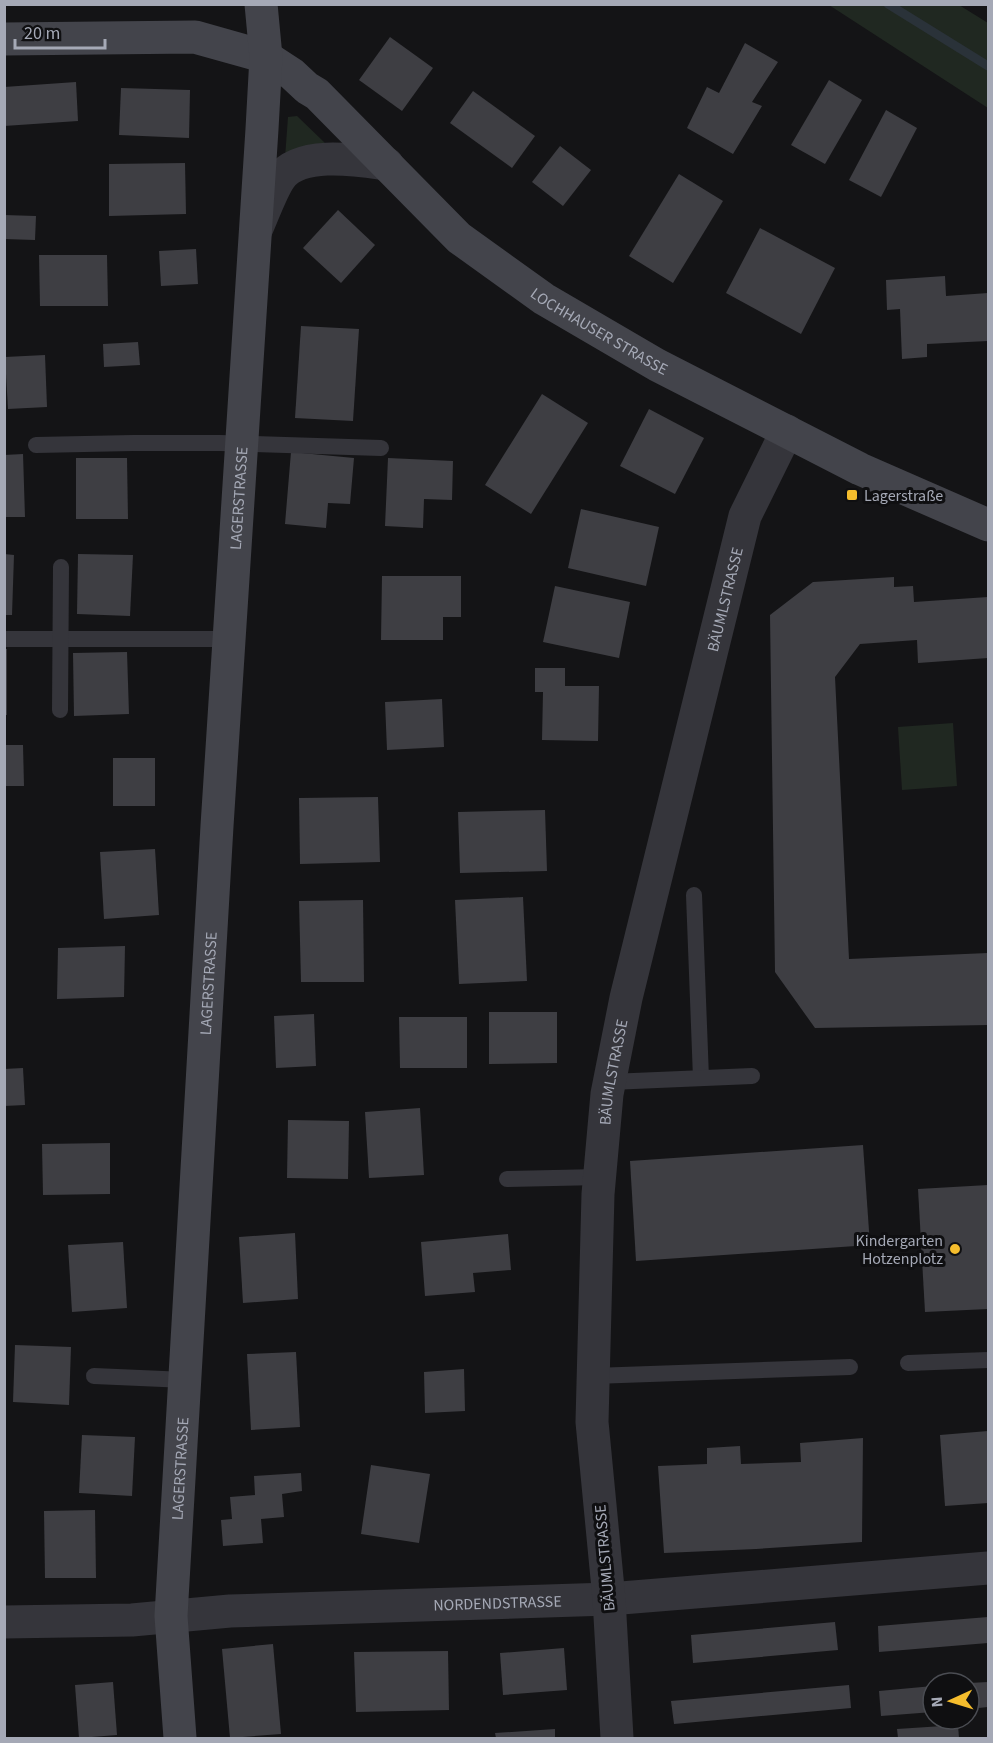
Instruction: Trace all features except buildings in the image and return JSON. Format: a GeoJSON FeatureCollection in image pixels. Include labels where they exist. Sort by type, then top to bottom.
{"type":"FeatureCollection","features":[{"type":"Feature","properties":{"kind":"street","name":"LAGERSTRASSE"},"geometry":{"type":"LineString","coordinates":[[180,1738],[171,1616],[217,826],[266,57],[261,4]]}},
{"type":"Feature","properties":{"kind":"street","name":"LOCHHAUSER STRASSE"},"geometry":{"type":"LineString","coordinates":[[4,39],[195,36],[266,57],[317,94],[459,238],[544,299],[657,365],[787,432],[860,469],[988,525]]}},
{"type":"Feature","properties":{"kind":"street","name":"LAGERSTRASSE"},"geometry":{"type":"LineString","coordinates":[[256,230],[280,177],[292,168],[310,161],[334,159],[387,164]]}},
{"type":"Feature","properties":{"kind":"street","name":"BÄUMLSTRASSE"},"geometry":{"type":"LineString","coordinates":[[617,1738],[609,1599],[592,1422],[600,1177],[607,1094],[626,998],[745,516],[787,432]]}},
{"type":"Feature","properties":{"kind":"street","name":"NORDENDSTRASSE"},"geometry":{"type":"LineString","coordinates":[[4,1622],[132,1620],[230,1611],[609,1599],[988,1568]]}},
{"type":"Feature","properties":{"kind":"lane"},"geometry":{"type":"LineString","coordinates":[[36,445],[220,443],[381,448]]}},
{"type":"Feature","properties":{"kind":"lane"},"geometry":{"type":"LineString","coordinates":[[60,710],[61,567]]}},
{"type":"Feature","properties":{"kind":"lane"},"geometry":{"type":"LineString","coordinates":[[4,639],[230,639]]}},
{"type":"Feature","properties":{"kind":"lane"},"geometry":{"type":"LineString","coordinates":[[694,895],[701,1078]]}},
{"type":"Feature","properties":{"kind":"lane"},"geometry":{"type":"LineString","coordinates":[[610,1082],[752,1076]]}},
{"type":"Feature","properties":{"kind":"lane"},"geometry":{"type":"LineString","coordinates":[[507,1179],[600,1177]]}},
{"type":"Feature","properties":{"kind":"lane"},"geometry":{"type":"LineString","coordinates":[[908,1363],[988,1360]]}},
{"type":"Feature","properties":{"kind":"lane"},"geometry":{"type":"LineString","coordinates":[[593,1376],[850,1367]]}},
{"type":"Feature","properties":{"kind":"lane"},"geometry":{"type":"LineString","coordinates":[[94,1376],[186,1380]]}},
{"type":"Feature","properties":{"kind":"shaded area"},"geometry":{"type":"Polygon","coordinates":[[[829,5],[959,5],[988,23],[988,108],[829,5]]]}},
{"type":"Feature","properties":{"kind":"shaded area"},"geometry":{"type":"Polygon","coordinates":[[[297,116],[326,144],[285,158],[288,117],[297,116]]]}},
{"type":"Feature","properties":{"kind":"shaded area"},"geometry":{"type":"Polygon","coordinates":[[[953,723],[957,786],[902,790],[898,727],[953,723]]]}},
{"type":"Feature","properties":{"kind":"waterway"},"geometry":{"type":"LineString","coordinates":[[888,4],[988,66]]}},
{"type":"Feature","properties":{"kind":"place","name":"Lagerstraße"},"geometry":{"type":"Point","coordinates":[852,495]}},
{"type":"Feature","properties":{"kind":"place","name":"Kindergarten Hotzenplotz"},"geometry":{"type":"Point","coordinates":[955,1249]}}]}
